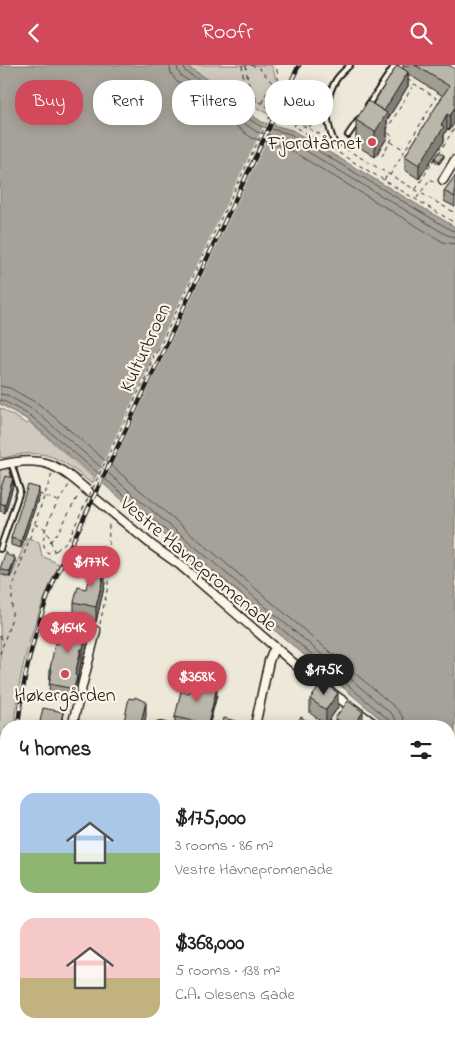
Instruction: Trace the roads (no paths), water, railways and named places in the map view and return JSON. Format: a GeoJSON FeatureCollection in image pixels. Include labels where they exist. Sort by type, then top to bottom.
{"type":"FeatureCollection","features":[{"type":"Feature","properties":{"kind":"street"},"geometry":{"type":"LineString","coordinates":[[450,65],[455,68]]}},
{"type":"Feature","properties":{"kind":"street"},"geometry":{"type":"LineString","coordinates":[[440,181],[455,161]]}},
{"type":"Feature","properties":{"kind":"street"},"geometry":{"type":"LineString","coordinates":[[0,465],[22,460],[33,460],[54,466],[73,478],[86,490]]}},
{"type":"Feature","properties":{"kind":"street","name":"Vestre Havnepromenade"},"geometry":{"type":"LineString","coordinates":[[96,499],[153,546],[180,565],[305,673],[366,720]]}},
{"type":"Feature","properties":{"kind":"street"},"geometry":{"type":"LineString","coordinates":[[74,720],[96,631]]}},
{"type":"Feature","properties":{"kind":"street"},"geometry":{"type":"LineString","coordinates":[[259,720],[269,661],[276,648]]}},
{"type":"Feature","properties":{"kind":"lane"},"geometry":{"type":"LineString","coordinates":[[334,142],[328,123],[328,97],[337,79],[350,65]]}},
{"type":"Feature","properties":{"kind":"lane"},"geometry":{"type":"LineString","coordinates":[[348,135],[395,65]]}},
{"type":"Feature","properties":{"kind":"lane"},"geometry":{"type":"LineString","coordinates":[[0,550],[20,491],[11,462]]}},
{"type":"Feature","properties":{"kind":"water"},"geometry":{"type":"Polygon","coordinates":[[[0,65],[185,65],[209,80],[172,80],[172,125],[255,125],[255,117],[265,123],[265,125],[273,125],[292,130],[455,227],[455,720],[382,720],[168,541],[166,537],[28,420],[0,404],[0,65]]]}},
{"type":"Feature","properties":{"kind":"railway"},"geometry":{"type":"LineString","coordinates":[[19,720],[30,653],[53,583],[299,65]]}},
{"type":"Feature","properties":{"kind":"place","name":"Fjordtårnet"},"geometry":{"type":"Point","coordinates":[372,142]}},
{"type":"Feature","properties":{"kind":"place","name":"Høkergården"},"geometry":{"type":"Point","coordinates":[65,674]}}]}
